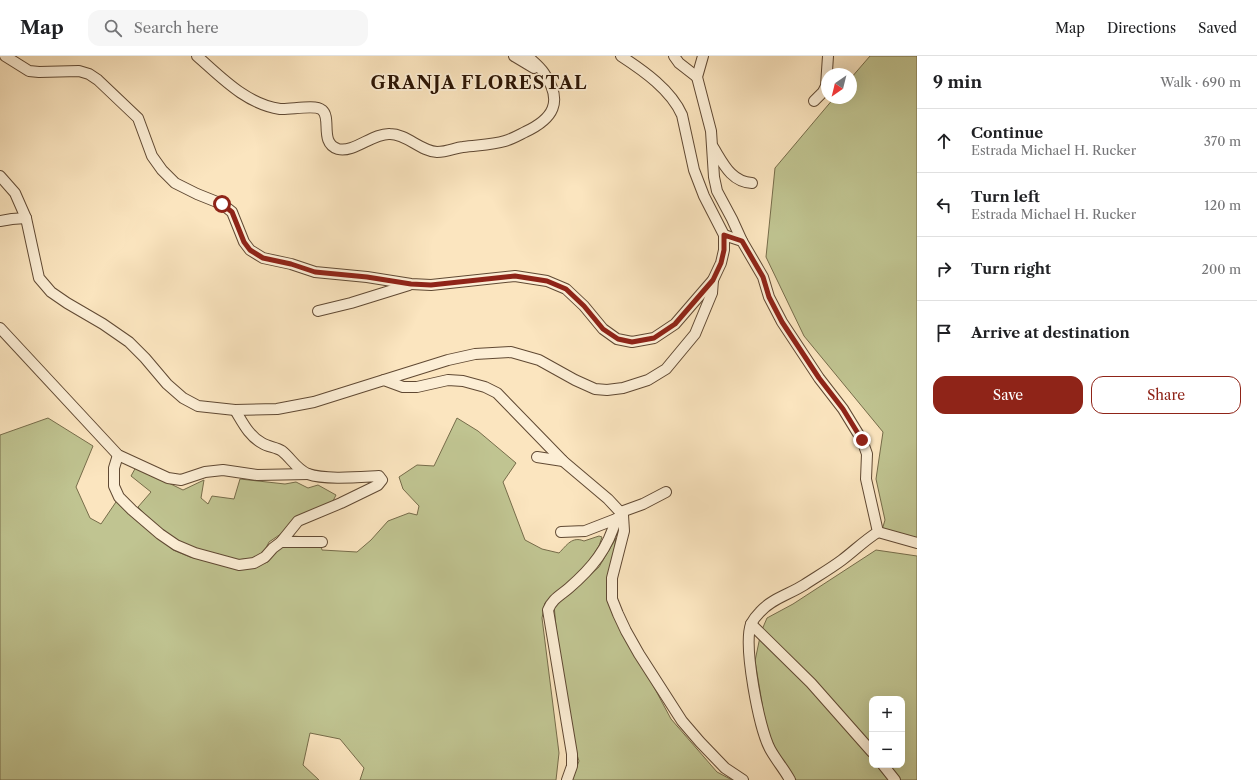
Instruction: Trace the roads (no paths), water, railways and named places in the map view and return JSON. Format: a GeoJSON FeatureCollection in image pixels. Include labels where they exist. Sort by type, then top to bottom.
{"type":"FeatureCollection","features":[{"type":"Feature","properties":{"kind":"street"},"geometry":{"type":"LineString","coordinates":[[5,56],[29,70],[38,72],[79,70],[98,80],[138,118],[152,156],[162,170],[175,183],[222,204],[232,212],[244,242],[250,250],[263,258],[291,264],[315,272],[367,277],[411,284],[431,285],[515,276],[547,281],[566,289],[584,306],[603,329],[618,339],[632,342],[654,338],[675,324],[713,280],[721,263],[724,250],[724,235],[704,196],[694,170],[682,115],[679,108],[657,84],[621,56]]}},
{"type":"Feature","properties":{"kind":"street"},"geometry":{"type":"LineString","coordinates":[[197,56],[239,92],[256,102],[280,109],[315,107],[322,109],[325,115],[326,131],[329,142],[337,148],[345,150],[388,133],[399,135],[435,152],[448,152],[460,147],[506,141],[543,122],[551,113],[554,103],[554,94],[544,72],[527,56]]}},
{"type":"Feature","properties":{"kind":"street"},"geometry":{"type":"LineString","coordinates":[[514,56],[528,65],[544,72]]}},
{"type":"Feature","properties":{"kind":"street"},"geometry":{"type":"LineString","coordinates":[[674,56],[678,63],[697,78]]}},
{"type":"Feature","properties":{"kind":"street"},"geometry":{"type":"LineString","coordinates":[[703,56],[697,78],[712,131],[716,191],[763,277],[769,297],[782,322],[819,378],[843,409],[862,440],[867,454],[866,479],[878,532]]}},
{"type":"Feature","properties":{"kind":"street"},"geometry":{"type":"LineString","coordinates":[[814,100],[823,92],[826,86],[828,56]]}},
{"type":"Feature","properties":{"kind":"street"},"geometry":{"type":"LineString","coordinates":[[713,147],[735,178],[744,182],[752,183]]}},
{"type":"Feature","properties":{"kind":"street"},"geometry":{"type":"LineString","coordinates":[[0,176],[15,193],[26,218],[39,278],[51,292],[130,342],[167,384],[182,398],[198,406],[235,410],[277,408],[314,402],[448,360],[475,354],[511,352],[539,360],[575,380],[595,389],[607,390],[623,388],[648,380],[666,369],[695,334],[712,293],[713,280]]}},
{"type":"Feature","properties":{"kind":"street"},"geometry":{"type":"LineString","coordinates":[[0,221],[12,218],[26,218]]}},
{"type":"Feature","properties":{"kind":"street"},"geometry":{"type":"LineString","coordinates":[[724,235],[742,241]]}},
{"type":"Feature","properties":{"kind":"street"},"geometry":{"type":"LineString","coordinates":[[318,310],[351,303],[411,284]]}},
{"type":"Feature","properties":{"kind":"street"},"geometry":{"type":"LineString","coordinates":[[0,328],[118,455],[168,478],[181,480],[205,472],[223,470],[257,475],[308,474],[332,477],[379,476],[382,480],[378,485],[359,495],[298,521],[281,542],[265,557],[254,563],[239,565],[195,553],[176,545],[160,534],[119,497],[114,486],[114,468],[118,455]]}},
{"type":"Feature","properties":{"kind":"street"},"geometry":{"type":"LineString","coordinates":[[384,380],[403,387],[417,387],[448,380],[463,381],[485,387],[497,393],[620,515],[624,531],[612,578],[612,599],[618,614],[639,654],[682,721],[725,768],[743,780]]}},
{"type":"Feature","properties":{"kind":"street"},"geometry":{"type":"LineString","coordinates":[[235,410],[249,434],[262,443],[281,450],[297,467],[308,474]]}},
{"type":"Feature","properties":{"kind":"street"},"geometry":{"type":"LineString","coordinates":[[537,457],[563,460]]}},
{"type":"Feature","properties":{"kind":"street"},"geometry":{"type":"LineString","coordinates":[[561,532],[585,531],[666,492]]}},
{"type":"Feature","properties":{"kind":"street"},"geometry":{"type":"LineString","coordinates":[[567,780],[572,766],[572,754],[548,610],[551,603],[594,563],[603,551],[620,515]]}},
{"type":"Feature","properties":{"kind":"street"},"geometry":{"type":"LineString","coordinates":[[878,532],[917,543]]}},
{"type":"Feature","properties":{"kind":"street"},"geometry":{"type":"LineString","coordinates":[[790,780],[770,749],[758,710],[749,641],[751,624],[759,612],[767,605],[794,591],[843,560],[878,532]]}},
{"type":"Feature","properties":{"kind":"street"},"geometry":{"type":"LineString","coordinates":[[281,542],[322,542]]}},
{"type":"Feature","properties":{"kind":"street"},"geometry":{"type":"LineString","coordinates":[[751,624],[811,684],[869,749]]}},
{"type":"Feature","properties":{"kind":"street"},"geometry":{"type":"LineString","coordinates":[[886,768],[896,780]]}},
{"type":"Feature","properties":{"kind":"district","name":"GRANJA FLORESTAL"},"geometry":{"type":"Point","coordinates":[479,83]}}]}
